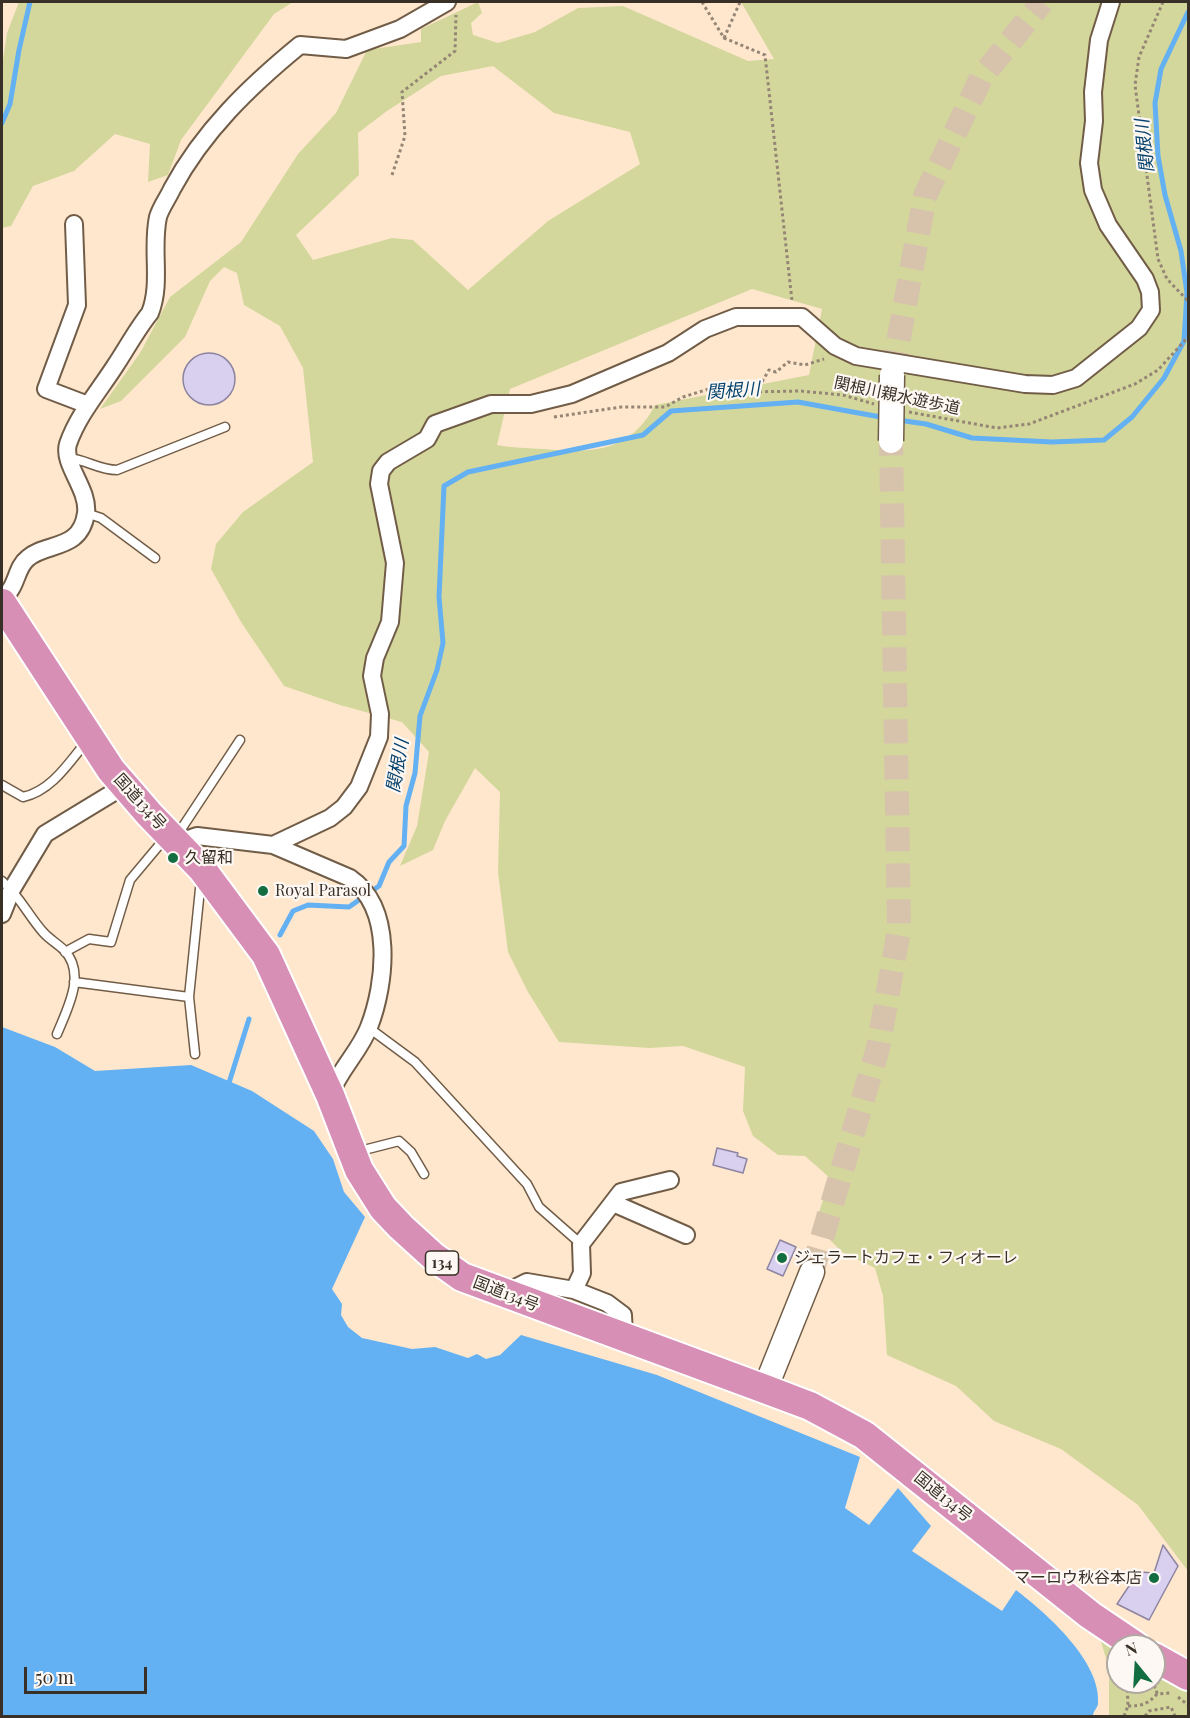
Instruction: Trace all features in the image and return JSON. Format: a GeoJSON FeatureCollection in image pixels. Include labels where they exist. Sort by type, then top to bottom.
{"type":"FeatureCollection","features":[{"type":"Feature","properties":{"kind":"highway","name":"国道134号"},"geometry":{"type":"LineString","coordinates":[[3,607],[89,738],[124,786],[202,869],[266,955],[330,1095],[359,1170],[383,1208],[417,1242],[462,1277],[624,1335],[810,1406],[864,1435],[1090,1615],[1118,1634]]}},
{"type":"Feature","properties":{"kind":"highway"},"geometry":{"type":"LineString","coordinates":[[1166,1664],[1188,1676]]}},
{"type":"Feature","properties":{"kind":"main road"},"geometry":{"type":"LineString","coordinates":[[891,441],[892,375]]}},
{"type":"Feature","properties":{"kind":"main road"},"geometry":{"type":"LineString","coordinates":[[765,1389],[812,1272]]}},
{"type":"Feature","properties":{"kind":"street"},"geometry":{"type":"LineString","coordinates":[[273,845],[330,818],[344,807],[359,787],[380,737],[380,714],[372,676],[375,658],[390,622],[395,563],[379,484],[381,471],[388,462],[427,439],[435,424],[491,404],[531,404],[572,394],[668,353],[705,329],[736,317],[802,317],[835,346],[856,356],[1025,384],[1053,385],[1076,378],[1139,328],[1151,310],[1150,292],[1145,279],[1108,225],[1093,190],[1089,163],[1099,40],[1111,2]]}},
{"type":"Feature","properties":{"kind":"street"},"geometry":{"type":"LineString","coordinates":[[3,607],[22,564],[30,556],[67,543],[81,525],[86,513],[83,489],[69,458],[67,447],[88,405],[150,313],[155,301],[155,238],[159,214],[182,171],[236,101],[300,45],[346,49],[452,7]]}},
{"type":"Feature","properties":{"kind":"street"},"geometry":{"type":"LineString","coordinates":[[74,224],[77,305],[46,389],[88,405]]}},
{"type":"Feature","properties":{"kind":"street"},"geometry":{"type":"LineString","coordinates":[[2,914],[7,885],[45,834],[124,786]]}},
{"type":"Feature","properties":{"kind":"street"},"geometry":{"type":"LineString","coordinates":[[173,839],[197,836],[273,845],[350,878],[361,886],[374,905],[381,939],[380,986],[369,1028],[330,1095]]}},
{"type":"Feature","properties":{"kind":"street"},"geometry":{"type":"LineString","coordinates":[[574,1290],[582,1273],[581,1244],[621,1192],[670,1180]]}},
{"type":"Feature","properties":{"kind":"street"},"geometry":{"type":"LineString","coordinates":[[613,1203],[686,1234]]}},
{"type":"Feature","properties":{"kind":"street"},"geometry":{"type":"LineString","coordinates":[[504,1293],[527,1282],[574,1290],[607,1303],[623,1315],[624,1335]]}},
{"type":"Feature","properties":{"kind":"lane"},"geometry":{"type":"LineString","coordinates":[[69,458],[80,459],[102,470],[117,470],[225,427]]}},
{"type":"Feature","properties":{"kind":"lane"},"geometry":{"type":"LineString","coordinates":[[86,513],[101,518],[155,558]]}},
{"type":"Feature","properties":{"kind":"lane"},"geometry":{"type":"LineString","coordinates":[[2,785],[23,797],[38,794],[66,767],[89,738]]}},
{"type":"Feature","properties":{"kind":"lane"},"geometry":{"type":"LineString","coordinates":[[65,952],[89,939],[111,942],[130,880],[173,839],[240,740]]}},
{"type":"Feature","properties":{"kind":"lane"},"geometry":{"type":"LineString","coordinates":[[195,1054],[189,997],[202,869]]}},
{"type":"Feature","properties":{"kind":"lane"},"geometry":{"type":"LineString","coordinates":[[7,885],[44,933],[65,952],[72,963],[73,993],[57,1034]]}},
{"type":"Feature","properties":{"kind":"lane"},"geometry":{"type":"LineString","coordinates":[[74,982],[189,997]]}},
{"type":"Feature","properties":{"kind":"lane"},"geometry":{"type":"LineString","coordinates":[[369,1028],[389,1040],[415,1062],[527,1184],[539,1207],[581,1244]]}},
{"type":"Feature","properties":{"kind":"lane"},"geometry":{"type":"LineString","coordinates":[[352,1153],[399,1141],[411,1152],[424,1174]]}},
{"type":"Feature","properties":{"kind":"path"},"geometry":{"type":"LineString","coordinates":[[702,2],[724,38],[765,55],[794,317]]}},
{"type":"Feature","properties":{"kind":"path"},"geometry":{"type":"LineString","coordinates":[[724,38],[740,2]]}},
{"type":"Feature","properties":{"kind":"path"},"geometry":{"type":"LineString","coordinates":[[1163,2],[1139,57],[1135,85],[1158,259],[1167,279],[1188,301]]}},
{"type":"Feature","properties":{"kind":"path"},"geometry":{"type":"LineString","coordinates":[[392,175],[405,136],[402,92],[455,51],[458,45],[452,7]]}},
{"type":"Feature","properties":{"kind":"path"},"geometry":{"type":"LineString","coordinates":[[756,392],[769,370],[776,372],[788,362],[805,366],[827,358],[825,350],[813,337],[815,328]]}},
{"type":"Feature","properties":{"kind":"path","name":"関根川親水遊歩道"},"geometry":{"type":"LineString","coordinates":[[901,410],[997,428],[1029,424],[1135,384],[1158,370],[1188,337]]}},
{"type":"Feature","properties":{"kind":"path","name":"関根川親水遊歩道"},"geometry":{"type":"LineString","coordinates":[[553,417],[621,407],[665,407],[683,396],[712,388],[843,395],[879,405]]}},
{"type":"Feature","properties":{"kind":"path"},"geometry":{"type":"LineString","coordinates":[[1166,1693],[1172,1693],[1188,1705]]}},
{"type":"Feature","properties":{"kind":"path"},"geometry":{"type":"LineString","coordinates":[[1124,1716],[1128,1706],[1128,1694]]}},
{"type":"Feature","properties":{"kind":"path"},"geometry":{"type":"LineString","coordinates":[[1128,1706],[1149,1703],[1157,1694]]}},
{"type":"Feature","properties":{"kind":"path"},"geometry":{"type":"LineString","coordinates":[[1145,1716],[1149,1711],[1167,1706],[1171,1707],[1175,1716]]}},
{"type":"Feature","properties":{"kind":"green space"},"geometry":{"type":"Polygon","coordinates":[[[19,2],[293,2],[274,14],[181,140],[168,175],[148,182],[150,144],[115,134],[74,171],[33,186],[11,226],[2,228],[2,67],[7,33],[19,2]]]}},
{"type":"Feature","properties":{"kind":"green space"},"geometry":{"type":"Polygon","coordinates":[[[478,2],[482,13],[471,23],[473,35],[498,43],[535,32],[578,8],[623,6],[748,61],[774,59],[741,2],[1188,2],[1188,1571],[1138,1505],[1061,1449],[994,1421],[956,1386],[887,1355],[883,1296],[875,1268],[842,1252],[815,1225],[830,1178],[805,1156],[778,1155],[753,1136],[743,1111],[745,1067],[683,1046],[649,1048],[559,1042],[528,992],[508,952],[498,872],[500,792],[475,768],[445,821],[433,850],[400,866],[417,826],[429,752],[402,722],[340,705],[284,686],[241,622],[211,569],[216,544],[243,512],[313,462],[303,368],[280,326],[244,305],[237,273],[224,267],[210,281],[185,337],[121,401],[100,409],[140,353],[170,297],[241,242],[298,154],[336,113],[367,50],[421,42],[421,29],[478,2]],[[493,66],[441,76],[358,133],[359,175],[296,235],[313,260],[392,238],[413,240],[468,290],[548,221],[640,164],[630,132],[554,113],[493,66]],[[752,289],[510,389],[497,445],[578,451],[608,446],[634,433],[655,405],[809,375],[822,309],[752,289]]]}},
{"type":"Feature","properties":{"kind":"green space"},"geometry":{"type":"Polygon","coordinates":[[[1097,1629],[1106,1636],[1106,1658],[1097,1629]]]}},
{"type":"Feature","properties":{"kind":"green space"},"geometry":{"type":"Polygon","coordinates":[[[1166,1672],[1188,1685],[1188,1716],[1109,1716],[1109,1694],[1166,1694],[1166,1672]]]}},
{"type":"Feature","properties":{"kind":"water"},"geometry":{"type":"Polygon","coordinates":[[[2,1027],[55,1047],[95,1071],[191,1065],[252,1091],[314,1131],[333,1159],[344,1192],[365,1217],[332,1289],[342,1304],[341,1315],[348,1327],[362,1338],[412,1349],[435,1347],[468,1358],[477,1354],[486,1359],[500,1355],[521,1335],[657,1375],[860,1457],[845,1508],[869,1525],[898,1488],[931,1526],[912,1551],[1002,1611],[1016,1590],[1070,1640],[1091,1672],[1097,1688],[1098,1704],[1093,1716],[2,1716],[2,1027]]]}},
{"type":"Feature","properties":{"kind":"building"},"geometry":{"type":"Polygon","coordinates":[[[204,353],[214,353],[223,357],[231,365],[235,379],[231,393],[223,401],[214,405],[204,405],[195,401],[187,393],[183,384],[183,374],[187,365],[195,357],[204,353]]]}},
{"type":"Feature","properties":{"kind":"building"},"geometry":{"type":"Polygon","coordinates":[[[717,1148],[738,1153],[737,1156],[747,1159],[743,1173],[713,1165],[717,1148]]]}},
{"type":"Feature","properties":{"kind":"building","name":"ジェラートカフェ・フィオーレ"},"geometry":{"type":"Polygon","coordinates":[[[780,1240],[796,1247],[783,1276],[767,1269],[780,1240]]]}},
{"type":"Feature","properties":{"kind":"building","name":"マーロウ秋谷本店"},"geometry":{"type":"Polygon","coordinates":[[[1163,1545],[1178,1566],[1149,1620],[1117,1604],[1133,1580],[1136,1582],[1140,1572],[1154,1573],[1163,1545]]]}},
{"type":"Feature","properties":{"kind":"waterway"},"geometry":{"type":"LineString","coordinates":[[2,123],[10,104],[30,2]]}},
{"type":"Feature","properties":{"kind":"waterway","name":"関根川"},"geometry":{"type":"LineString","coordinates":[[898,420],[926,424],[972,438],[1052,442],[1104,440],[1132,417],[1164,378],[1184,341],[1187,293],[1181,251],[1165,195],[1158,156],[1155,103],[1161,69],[1188,12]]}},
{"type":"Feature","properties":{"kind":"waterway","name":"関根川"},"geometry":{"type":"LineString","coordinates":[[280,935],[293,911],[308,905],[349,907],[379,886],[389,862],[404,846],[406,806],[415,773],[420,716],[437,670],[443,643],[439,597],[444,486],[468,472],[643,435],[671,411],[798,402],[886,418]]}},
{"type":"Feature","properties":{"kind":"waterway","name":"関根川"},"geometry":{"type":"LineString","coordinates":[[228,1086],[249,1019]]}},
{"type":"Feature","properties":{"kind":"tunnel"},"geometry":{"type":"LineString","coordinates":[[892,375],[925,196],[981,78],[1042,2]]}},
{"type":"Feature","properties":{"kind":"tunnel"},"geometry":{"type":"LineString","coordinates":[[812,1272],[878,1048],[899,930],[891,441]]}},
{"type":"Feature","properties":{"kind":"place","name":"久留和"},"geometry":{"type":"Point","coordinates":[173,858]}},
{"type":"Feature","properties":{"kind":"place","name":"Royal Parasol"},"geometry":{"type":"Point","coordinates":[263,891]}},
{"type":"Feature","properties":{"kind":"place","name":"ジェラートカフェ・フィオーレ"},"geometry":{"type":"Point","coordinates":[782,1258]}},
{"type":"Feature","properties":{"kind":"place","name":"マーロウ秋谷本店"},"geometry":{"type":"Point","coordinates":[1154,1578]}}]}
